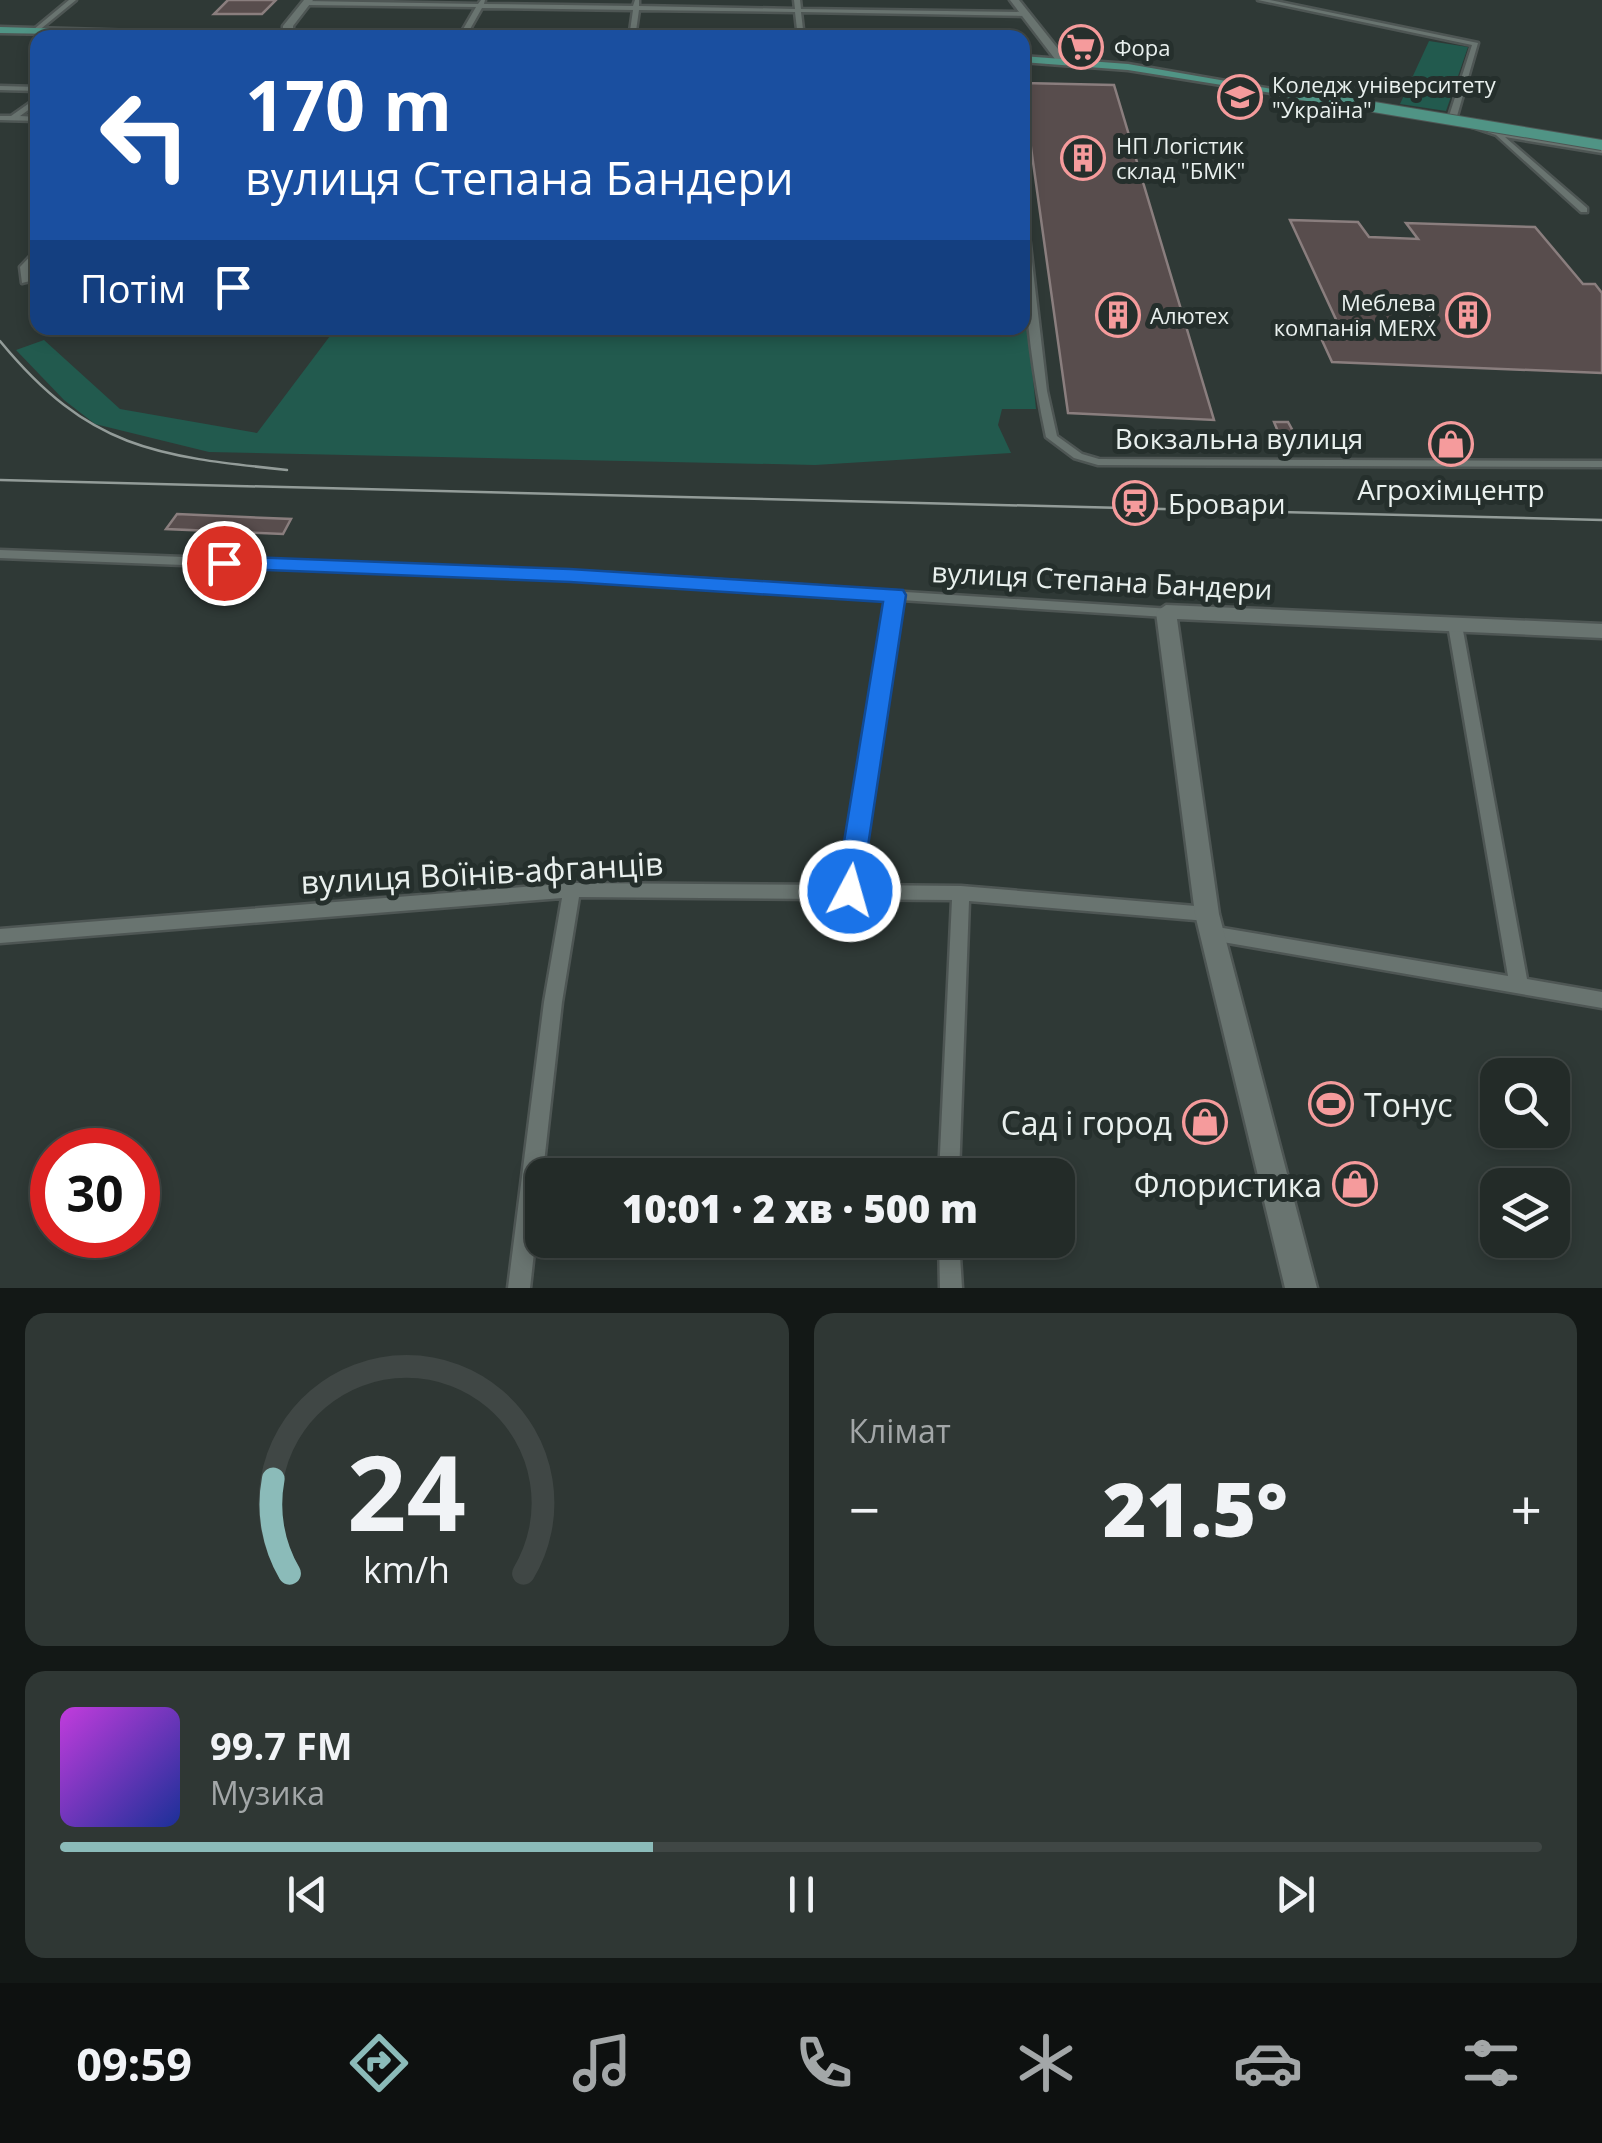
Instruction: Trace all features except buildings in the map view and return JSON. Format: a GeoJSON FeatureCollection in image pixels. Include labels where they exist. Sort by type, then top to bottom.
{"type":"FeatureCollection","features":[{"type":"Feature","properties":{"kind":"main road"},"geometry":{"type":"LineString","coordinates":[[0,30],[30,31]]}},
{"type":"Feature","properties":{"kind":"main road"},"geometry":{"type":"LineString","coordinates":[[1030,60],[1062,61],[1290,94],[1602,146]]}},
{"type":"Feature","properties":{"kind":"street"},"geometry":{"type":"LineString","coordinates":[[36,30],[73,0]]}},
{"type":"Feature","properties":{"kind":"street"},"geometry":{"type":"LineString","coordinates":[[798,0],[800,30]]}},
{"type":"Feature","properties":{"kind":"street"},"geometry":{"type":"LineString","coordinates":[[1014,0],[1062,61]]}},
{"type":"Feature","properties":{"kind":"street"},"geometry":{"type":"LineString","coordinates":[[1261,0],[1476,44],[1453,116]]}},
{"type":"Feature","properties":{"kind":"street"},"geometry":{"type":"LineString","coordinates":[[288,30],[307,2],[636,4],[799,13],[1026,14]]}},
{"type":"Feature","properties":{"kind":"street"},"geometry":{"type":"LineString","coordinates":[[466,30],[482,2]]}},
{"type":"Feature","properties":{"kind":"street"},"geometry":{"type":"LineString","coordinates":[[633,30],[636,4]]}},
{"type":"Feature","properties":{"kind":"street"},"geometry":{"type":"LineString","coordinates":[[0,88],[30,89]]}},
{"type":"Feature","properties":{"kind":"street"},"geometry":{"type":"LineString","coordinates":[[12,118],[30,105]]}},
{"type":"Feature","properties":{"kind":"street"},"geometry":{"type":"LineString","coordinates":[[1453,116],[1506,139],[1584,210]]}},
{"type":"Feature","properties":{"kind":"street"},"geometry":{"type":"LineString","coordinates":[[1453,116],[1602,146]]}},
{"type":"Feature","properties":{"kind":"street"},"geometry":{"type":"LineString","coordinates":[[0,118],[30,119]]}},
{"type":"Feature","properties":{"kind":"street"},"geometry":{"type":"LineString","coordinates":[[1490,132],[1602,146]]}},
{"type":"Feature","properties":{"kind":"street"},"geometry":{"type":"LineString","coordinates":[[25,281],[25,267],[30,261]]}},
{"type":"Feature","properties":{"kind":"street","name":"Вокзальна вулиця"},"geometry":{"type":"LineString","coordinates":[[1030,282],[1042,390],[1052,438],[1078,456],[1098,462],[1196,465],[1602,464]]}},
{"type":"Feature","properties":{"kind":"street","name":"вулиця Степана Бандери"},"geometry":{"type":"LineString","coordinates":[[0,554],[570,576],[1166,612],[1602,631]]}},
{"type":"Feature","properties":{"kind":"street"},"geometry":{"type":"LineString","coordinates":[[850,891],[895,595]]}},
{"type":"Feature","properties":{"kind":"street"},"geometry":{"type":"LineString","coordinates":[[1166,612],[1209,923],[1301,1288]]}},
{"type":"Feature","properties":{"kind":"street"},"geometry":{"type":"LineString","coordinates":[[1454,625],[1519,986]]}},
{"type":"Feature","properties":{"kind":"street"},"geometry":{"type":"LineString","coordinates":[[519,1288],[553,1002],[572,890]]}},
{"type":"Feature","properties":{"kind":"street","name":"вулиця Воїнів-афганців"},"geometry":{"type":"LineString","coordinates":[[0,936],[572,890],[962,892],[1209,923],[1602,1000]]}},
{"type":"Feature","properties":{"kind":"street"},"geometry":{"type":"LineString","coordinates":[[950,1158],[962,892]]}},
{"type":"Feature","properties":{"kind":"street"},"geometry":{"type":"LineString","coordinates":[[950,1258],[951,1288]]}},
{"type":"Feature","properties":{"kind":"green space"},"geometry":{"type":"Polygon","coordinates":[[[1429,41],[1468,47],[1446,111],[1400,104],[1429,41]]]}},
{"type":"Feature","properties":{"kind":"green space"},"geometry":{"type":"Polygon","coordinates":[[[331,335],[1029,335],[1036,409],[1002,409],[998,425],[1011,453],[815,465],[209,452],[95,424],[64,400],[16,350],[44,340],[120,409],[257,433],[331,335]]]}},
{"type":"Feature","properties":{"kind":"railway"},"geometry":{"type":"LineString","coordinates":[[0,341],[64,405],[127,441],[199,459],[287,470]]}},
{"type":"Feature","properties":{"kind":"railway"},"geometry":{"type":"LineString","coordinates":[[0,480],[1602,520]]}},
{"type":"Feature","properties":{"kind":"place","name":"Фора"},"geometry":{"type":"Point","coordinates":[1081,47]}},
{"type":"Feature","properties":{"kind":"place","name":"Коледж університету \"Україна\""},"geometry":{"type":"Point","coordinates":[1240,97]}},
{"type":"Feature","properties":{"kind":"place","name":"НП Логістик склад \"БМК\""},"geometry":{"type":"Point","coordinates":[1083,158]}},
{"type":"Feature","properties":{"kind":"place","name":"Алютех"},"geometry":{"type":"Point","coordinates":[1118,315]}},
{"type":"Feature","properties":{"kind":"place","name":"Меблева компанія MERX"},"geometry":{"type":"Point","coordinates":[1468,315]}},
{"type":"Feature","properties":{"kind":"place","name":"Агрохімцентр"},"geometry":{"type":"Point","coordinates":[1451,444]}},
{"type":"Feature","properties":{"kind":"place","name":"Бровари"},"geometry":{"type":"Point","coordinates":[1135,503]}},
{"type":"Feature","properties":{"kind":"place","name":"Тонус"},"geometry":{"type":"Point","coordinates":[1331,1104]}},
{"type":"Feature","properties":{"kind":"place","name":"Сад і город"},"geometry":{"type":"Point","coordinates":[1205,1122]}},
{"type":"Feature","properties":{"kind":"place","name":"Флористика"},"geometry":{"type":"Point","coordinates":[1355,1184]}},
{"type":"Feature","properties":{"kind":"route"},"geometry":{"type":"LineString","coordinates":[[224,563],[570,576],[895,595],[850,891]]}}]}
